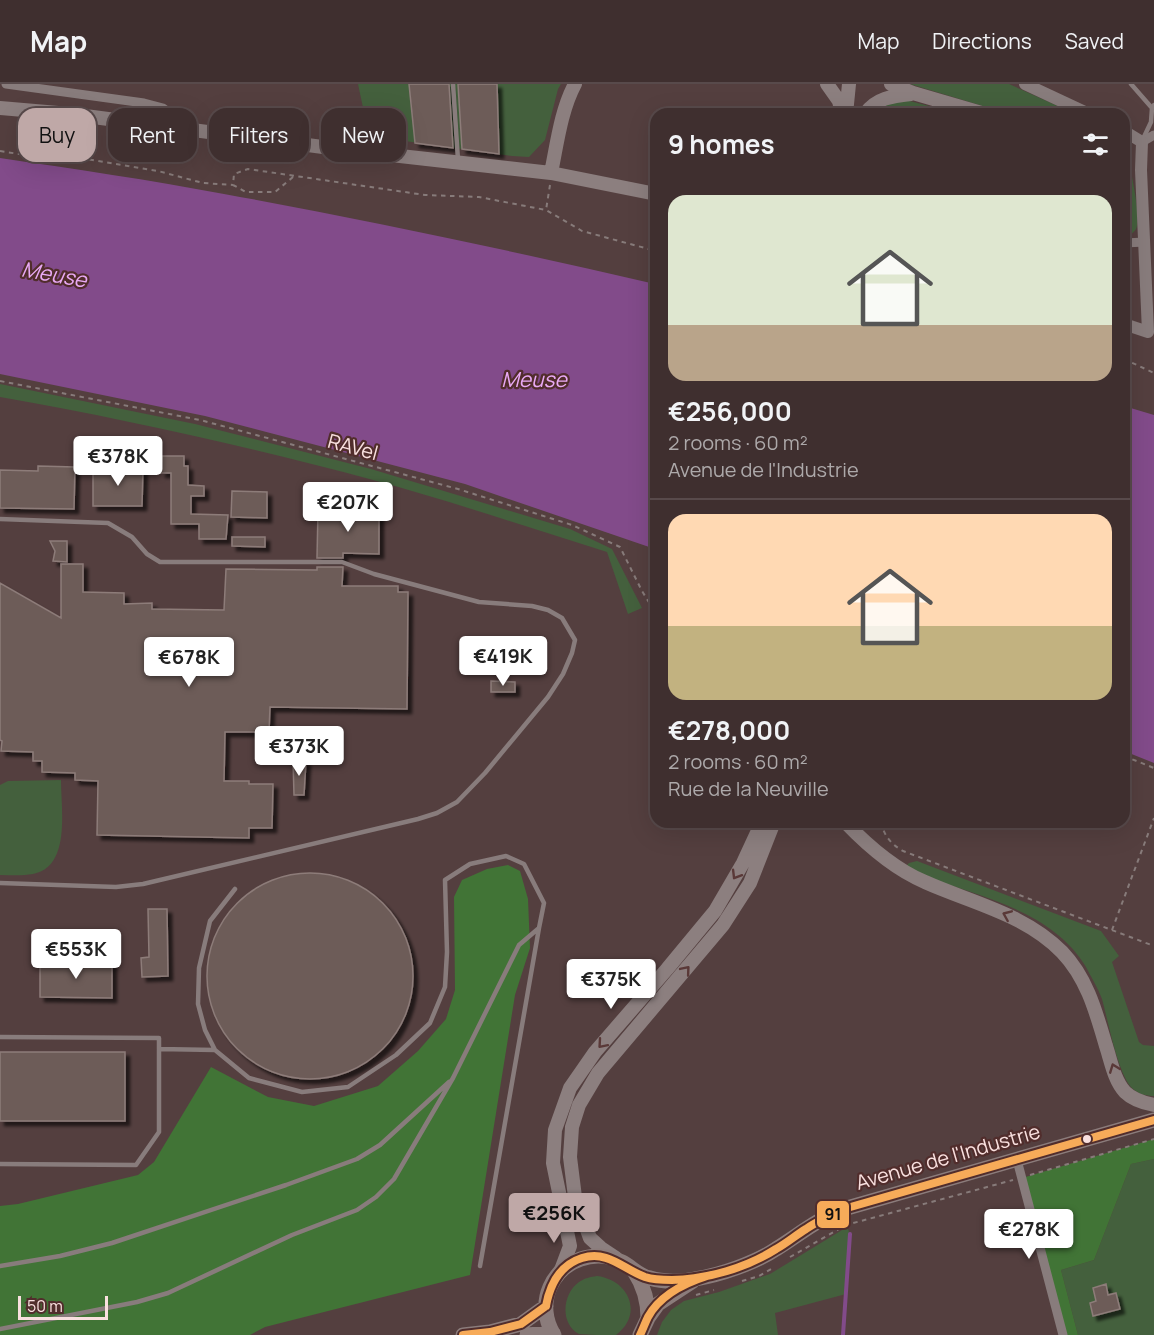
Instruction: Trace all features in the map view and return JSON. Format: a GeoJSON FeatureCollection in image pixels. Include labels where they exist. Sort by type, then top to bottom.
{"type":"FeatureCollection","features":[{"type":"Feature","properties":{"kind":"main road"},"geometry":{"type":"LineString","coordinates":[[551,173],[559,133],[575,84]]}},
{"type":"Feature","properties":{"kind":"main road"},"geometry":{"type":"LineString","coordinates":[[827,84],[842,108]]}},
{"type":"Feature","properties":{"kind":"main road"},"geometry":{"type":"LineString","coordinates":[[845,108],[849,84]]}},
{"type":"Feature","properties":{"kind":"main road"},"geometry":{"type":"LineString","coordinates":[[891,84],[965,108]]}},
{"type":"Feature","properties":{"kind":"main road"},"geometry":{"type":"LineString","coordinates":[[869,108],[880,100],[913,93]]}},
{"type":"Feature","properties":{"kind":"main road"},"geometry":{"type":"LineString","coordinates":[[0,108],[108,119]]}},
{"type":"Feature","properties":{"kind":"main road"},"geometry":{"type":"LineString","coordinates":[[197,130],[551,173],[650,193]]}},
{"type":"Feature","properties":{"kind":"main road"},"geometry":{"type":"LineString","coordinates":[[554,1334],[548,1325],[546,1306],[548,1293],[561,1270],[570,1246],[555,1174],[555,1130],[570,1088],[595,1052],[715,911],[743,863],[759,828]]}},
{"type":"Feature","properties":{"kind":"main road"},"geometry":{"type":"LineString","coordinates":[[644,1329],[648,1304],[645,1291],[629,1267],[590,1238],[578,1206],[570,1157],[572,1126],[579,1105],[598,1073],[723,925],[750,882],[772,828]]}},
{"type":"Feature","properties":{"kind":"main road"},"geometry":{"type":"LineString","coordinates":[[851,828],[888,862],[923,882],[1014,918],[1042,933],[1063,953],[1082,980],[1092,1000],[1114,1072],[1125,1092],[1142,1103],[1154,1105]]}},
{"type":"Feature","properties":{"kind":"main road","name":"Avenue de l'Industrie"},"geometry":{"type":"LineString","coordinates":[[695,1279],[753,1262],[774,1251],[815,1223],[847,1208],[1154,1120]]}},
{"type":"Feature","properties":{"kind":"main road"},"geometry":{"type":"LineString","coordinates":[[561,1270],[578,1260],[598,1256],[611,1258],[648,1278],[695,1279]]}},
{"type":"Feature","properties":{"kind":"main road"},"geometry":{"type":"LineString","coordinates":[[644,1329],[658,1304],[695,1279]]}},
{"type":"Feature","properties":{"kind":"main road"},"geometry":{"type":"LineString","coordinates":[[463,1335],[490,1332],[521,1324],[546,1306]]}},
{"type":"Feature","properties":{"kind":"main road"},"geometry":{"type":"LineString","coordinates":[[527,1335],[554,1334]]}},
{"type":"Feature","properties":{"kind":"street"},"geometry":{"type":"LineString","coordinates":[[6,84],[144,103],[163,108]]}},
{"type":"Feature","properties":{"kind":"street"},"geometry":{"type":"LineString","coordinates":[[1024,84],[1076,108]]}},
{"type":"Feature","properties":{"kind":"street"},"geometry":{"type":"LineString","coordinates":[[1130,135],[1142,142]]}},
{"type":"Feature","properties":{"kind":"street"},"geometry":{"type":"LineString","coordinates":[[1142,142],[1154,135]]}},
{"type":"Feature","properties":{"kind":"street"},"geometry":{"type":"LineString","coordinates":[[1130,326],[1151,334],[1141,170],[1142,142]]}},
{"type":"Feature","properties":{"kind":"street"},"geometry":{"type":"LineString","coordinates":[[1130,243],[1145,242]]}},
{"type":"Feature","properties":{"kind":"street"},"geometry":{"type":"LineString","coordinates":[[1017,1160],[1063,1335]]}},
{"type":"Feature","properties":{"kind":"lane"},"geometry":{"type":"LineString","coordinates":[[453,84],[458,163]]}},
{"type":"Feature","properties":{"kind":"lane"},"geometry":{"type":"LineString","coordinates":[[1131,84],[1153,106],[1151,122],[1142,142]]}},
{"type":"Feature","properties":{"kind":"lane"},"geometry":{"type":"LineString","coordinates":[[0,519],[108,523],[132,537],[147,554],[160,562],[342,562],[374,574],[479,602],[532,606],[548,610],[562,618],[574,640],[572,653],[563,674],[548,697],[485,773],[457,802],[437,813],[143,884],[116,886],[0,883]]}},
{"type":"Feature","properties":{"kind":"lane"},"geometry":{"type":"LineString","coordinates":[[234,889],[210,921],[198,968],[198,1004],[205,1030],[215,1050],[249,1078],[302,1092],[348,1087],[396,1055],[430,1023],[445,987],[447,952],[445,880],[470,864],[506,856],[524,864],[544,903],[480,1266]]}},
{"type":"Feature","properties":{"kind":"lane"},"geometry":{"type":"LineString","coordinates":[[0,1329],[136,1302],[168,1293],[292,1235],[357,1210],[376,1197],[394,1179],[453,1078],[519,945],[539,928]]}},
{"type":"Feature","properties":{"kind":"lane"},"geometry":{"type":"LineString","coordinates":[[0,1037],[159,1038],[159,1132],[136,1164],[0,1164]]}},
{"type":"Feature","properties":{"kind":"lane"},"geometry":{"type":"LineString","coordinates":[[159,1050],[215,1050]]}},
{"type":"Feature","properties":{"kind":"lane"},"geometry":{"type":"LineString","coordinates":[[0,1266],[60,1256],[112,1243],[357,1159],[380,1145],[453,1078]]}},
{"type":"Feature","properties":{"kind":"path"},"geometry":{"type":"LineString","coordinates":[[0,151],[25,155],[75,157],[158,171],[202,183],[233,185],[246,192],[275,192],[293,177]]}},
{"type":"Feature","properties":{"kind":"path"},"geometry":{"type":"LineString","coordinates":[[233,185],[234,174],[248,169],[425,195],[478,197],[546,210],[582,231],[650,249]]}},
{"type":"Feature","properties":{"kind":"path"},"geometry":{"type":"LineString","coordinates":[[546,210],[551,173]]}},
{"type":"Feature","properties":{"kind":"path"},"geometry":{"type":"LineString","coordinates":[[1130,362],[1154,373]]}},
{"type":"Feature","properties":{"kind":"path","name":"RAVel"},"geometry":{"type":"LineString","coordinates":[[0,381],[200,420],[458,489],[572,525],[620,547],[650,603]]}},
{"type":"Feature","properties":{"kind":"path"},"geometry":{"type":"LineString","coordinates":[[1130,758],[1154,768]]}},
{"type":"Feature","properties":{"kind":"path"},"geometry":{"type":"LineString","coordinates":[[1112,930],[1154,818]]}},
{"type":"Feature","properties":{"kind":"path"},"geometry":{"type":"LineString","coordinates":[[882,828],[889,841],[903,851],[1154,946]]}},
{"type":"Feature","properties":{"kind":"path"},"geometry":{"type":"LineString","coordinates":[[789,1258],[846,1225],[1022,1178],[1154,1139]]}},
{"type":"Feature","properties":{"kind":"path"},"geometry":{"type":"LineString","coordinates":[[737,1283],[759,1276],[779,1264]]}},
{"type":"Feature","properties":{"kind":"path"},"geometry":{"type":"LineString","coordinates":[[693,1296],[715,1290]]}},
{"type":"Feature","properties":{"kind":"green space"},"geometry":{"type":"Polygon","coordinates":[[[358,84],[561,84],[545,140],[529,157],[406,141],[406,108],[363,108],[358,84]]]}},
{"type":"Feature","properties":{"kind":"green space"},"geometry":{"type":"Polygon","coordinates":[[[910,84],[1009,84],[1060,107],[989,108],[910,84]]]}},
{"type":"Feature","properties":{"kind":"green space"},"geometry":{"type":"Polygon","coordinates":[[[902,99],[937,108],[876,108],[902,99]]]}},
{"type":"Feature","properties":{"kind":"green space"},"geometry":{"type":"Polygon","coordinates":[[[1130,170],[1138,217],[1136,229],[1130,234],[1130,170]]]}},
{"type":"Feature","properties":{"kind":"green space"},"geometry":{"type":"Polygon","coordinates":[[[0,384],[195,424],[371,469],[570,529],[612,549],[642,608],[628,614],[607,552],[432,497],[327,468],[141,424],[0,397],[0,384]]]}},
{"type":"Feature","properties":{"kind":"green space"},"geometry":{"type":"Polygon","coordinates":[[[61,780],[61,835],[59,849],[53,860],[45,869],[33,874],[0,875],[0,785],[8,781],[61,780]]]}},
{"type":"Feature","properties":{"kind":"green space"},"geometry":{"type":"Polygon","coordinates":[[[917,861],[1101,931],[1119,956],[1112,962],[1139,1042],[1143,1045],[1154,1046],[1154,1096],[1138,1092],[1128,1082],[1118,1060],[1102,999],[1086,967],[1072,948],[1054,932],[1013,908],[922,875],[906,866],[917,861]]]}},
{"type":"Feature","properties":{"kind":"green space"},"geometry":{"type":"Polygon","coordinates":[[[508,865],[520,871],[528,899],[530,948],[515,995],[470,1275],[265,1327],[250,1335],[0,1335],[0,1206],[18,1204],[138,1175],[154,1162],[211,1067],[268,1097],[314,1106],[378,1086],[418,1051],[446,1019],[455,990],[454,897],[462,880],[487,869],[508,865]]]}},
{"type":"Feature","properties":{"kind":"green space"},"geometry":{"type":"Polygon","coordinates":[[[1154,1139],[1154,1159],[1131,1164],[1094,1260],[1061,1270],[1078,1335],[1063,1335],[1022,1178],[1154,1139]]]}},
{"type":"Feature","properties":{"kind":"green space"},"geometry":{"type":"Polygon","coordinates":[[[1154,1159],[1154,1335],[1078,1335],[1061,1270],[1094,1260],[1131,1164],[1154,1159]]]}},
{"type":"Feature","properties":{"kind":"green space"},"geometry":{"type":"Polygon","coordinates":[[[847,1227],[850,1234],[846,1294],[775,1313],[778,1335],[657,1335],[662,1322],[671,1310],[684,1301],[719,1292],[770,1274],[847,1227]]]}},
{"type":"Feature","properties":{"kind":"green space"},"geometry":{"type":"Polygon","coordinates":[[[597,1276],[617,1284],[629,1299],[631,1308],[629,1317],[625,1327],[616,1335],[579,1334],[568,1323],[566,1308],[569,1293],[579,1282],[597,1276]]]}},
{"type":"Feature","properties":{"kind":"water","name":"Meuse"},"geometry":{"type":"Polygon","coordinates":[[[0,158],[140,179],[278,204],[440,236],[650,283],[650,547],[465,484],[205,416],[0,374],[0,158]]]}},
{"type":"Feature","properties":{"kind":"water"},"geometry":{"type":"Polygon","coordinates":[[[1130,408],[1154,415],[1154,763],[1130,753],[1130,408]]]}},
{"type":"Feature","properties":{"kind":"building"},"geometry":{"type":"Polygon","coordinates":[[[409,84],[449,84],[453,148],[415,143],[409,84]]]}},
{"type":"Feature","properties":{"kind":"building"},"geometry":{"type":"Polygon","coordinates":[[[458,84],[497,84],[499,154],[462,149],[458,84]]]}},
{"type":"Feature","properties":{"kind":"building"},"geometry":{"type":"Polygon","coordinates":[[[162,456],[184,456],[184,466],[188,466],[188,485],[204,486],[204,496],[191,496],[191,514],[228,515],[226,539],[199,539],[199,524],[171,524],[171,473],[161,473],[162,456]]]}},
{"type":"Feature","properties":{"kind":"building"},"geometry":{"type":"Polygon","coordinates":[[[38,466],[75,467],[74,509],[0,508],[0,470],[38,471],[38,466]]]}},
{"type":"Feature","properties":{"kind":"building"},"geometry":{"type":"Polygon","coordinates":[[[93,468],[143,468],[142,506],[93,506],[93,468]]]}},
{"type":"Feature","properties":{"kind":"building"},"geometry":{"type":"Polygon","coordinates":[[[232,491],[267,492],[267,518],[231,517],[232,491]]]}},
{"type":"Feature","properties":{"kind":"building"},"geometry":{"type":"Polygon","coordinates":[[[318,511],[379,511],[379,554],[343,553],[343,558],[317,558],[318,511]]]}},
{"type":"Feature","properties":{"kind":"building"},"geometry":{"type":"Polygon","coordinates":[[[232,537],[265,537],[265,547],[232,546],[232,537]]]}},
{"type":"Feature","properties":{"kind":"building"},"geometry":{"type":"Polygon","coordinates":[[[50,541],[67,541],[67,562],[53,561],[55,551],[50,541]]]}},
{"type":"Feature","properties":{"kind":"building"},"geometry":{"type":"Polygon","coordinates":[[[61,564],[83,564],[83,592],[124,593],[124,604],[152,603],[152,609],[224,610],[226,569],[317,570],[317,567],[343,567],[342,586],[398,586],[398,592],[408,592],[407,709],[270,707],[269,732],[225,732],[224,781],[273,784],[272,828],[249,828],[249,838],[97,835],[98,781],[75,780],[75,773],[42,772],[42,761],[33,761],[33,752],[1,751],[0,583],[61,618],[61,564]]]}},
{"type":"Feature","properties":{"kind":"building"},"geometry":{"type":"Polygon","coordinates":[[[491,681],[515,682],[515,692],[491,692],[491,681]]]}},
{"type":"Feature","properties":{"kind":"building"},"geometry":{"type":"Polygon","coordinates":[[[293,761],[306,761],[304,795],[294,795],[293,761]]]}},
{"type":"Feature","properties":{"kind":"building"},"geometry":{"type":"Polygon","coordinates":[[[310,873],[330,875],[349,881],[383,903],[405,937],[411,956],[413,976],[411,996],[405,1015],[383,1049],[349,1071],[330,1077],[310,1079],[290,1077],[271,1071],[237,1049],[215,1015],[209,996],[207,976],[209,956],[215,937],[237,903],[271,881],[290,875],[310,873]]]}},
{"type":"Feature","properties":{"kind":"building"},"geometry":{"type":"Polygon","coordinates":[[[148,909],[167,909],[168,976],[142,977],[141,958],[149,957],[148,909]]]}},
{"type":"Feature","properties":{"kind":"building"},"geometry":{"type":"Polygon","coordinates":[[[40,962],[112,963],[112,998],[40,997],[40,962]]]}},
{"type":"Feature","properties":{"kind":"building"},"geometry":{"type":"Polygon","coordinates":[[[0,1052],[125,1052],[125,1121],[0,1121],[0,1052]]]}},
{"type":"Feature","properties":{"kind":"building"},"geometry":{"type":"Polygon","coordinates":[[[1106,1284],[1108,1295],[1116,1293],[1120,1309],[1093,1316],[1090,1303],[1096,1301],[1093,1288],[1106,1284]]]}},
{"type":"Feature","properties":{"kind":"waterway"},"geometry":{"type":"LineString","coordinates":[[843,1335],[850,1234]]}},
{"type":"Feature","properties":{"kind":"transit line","name":"91"},"geometry":{"type":"LineString","coordinates":[[546,1306],[557,1276],[568,1265],[582,1258],[591,1256],[608,1258],[637,1274],[655,1279],[672,1280],[713,1275],[752,1262],[816,1223],[847,1208],[1154,1120]]}},
{"type":"Feature","properties":{"kind":"transit line","name":"91"},"geometry":{"type":"LineString","coordinates":[[640,1335],[648,1317],[659,1302],[682,1286],[707,1276]]}},
{"type":"Feature","properties":{"kind":"transit line","name":"91"},"geometry":{"type":"LineString","coordinates":[[463,1335],[490,1332],[521,1324],[546,1306]]}}]}
